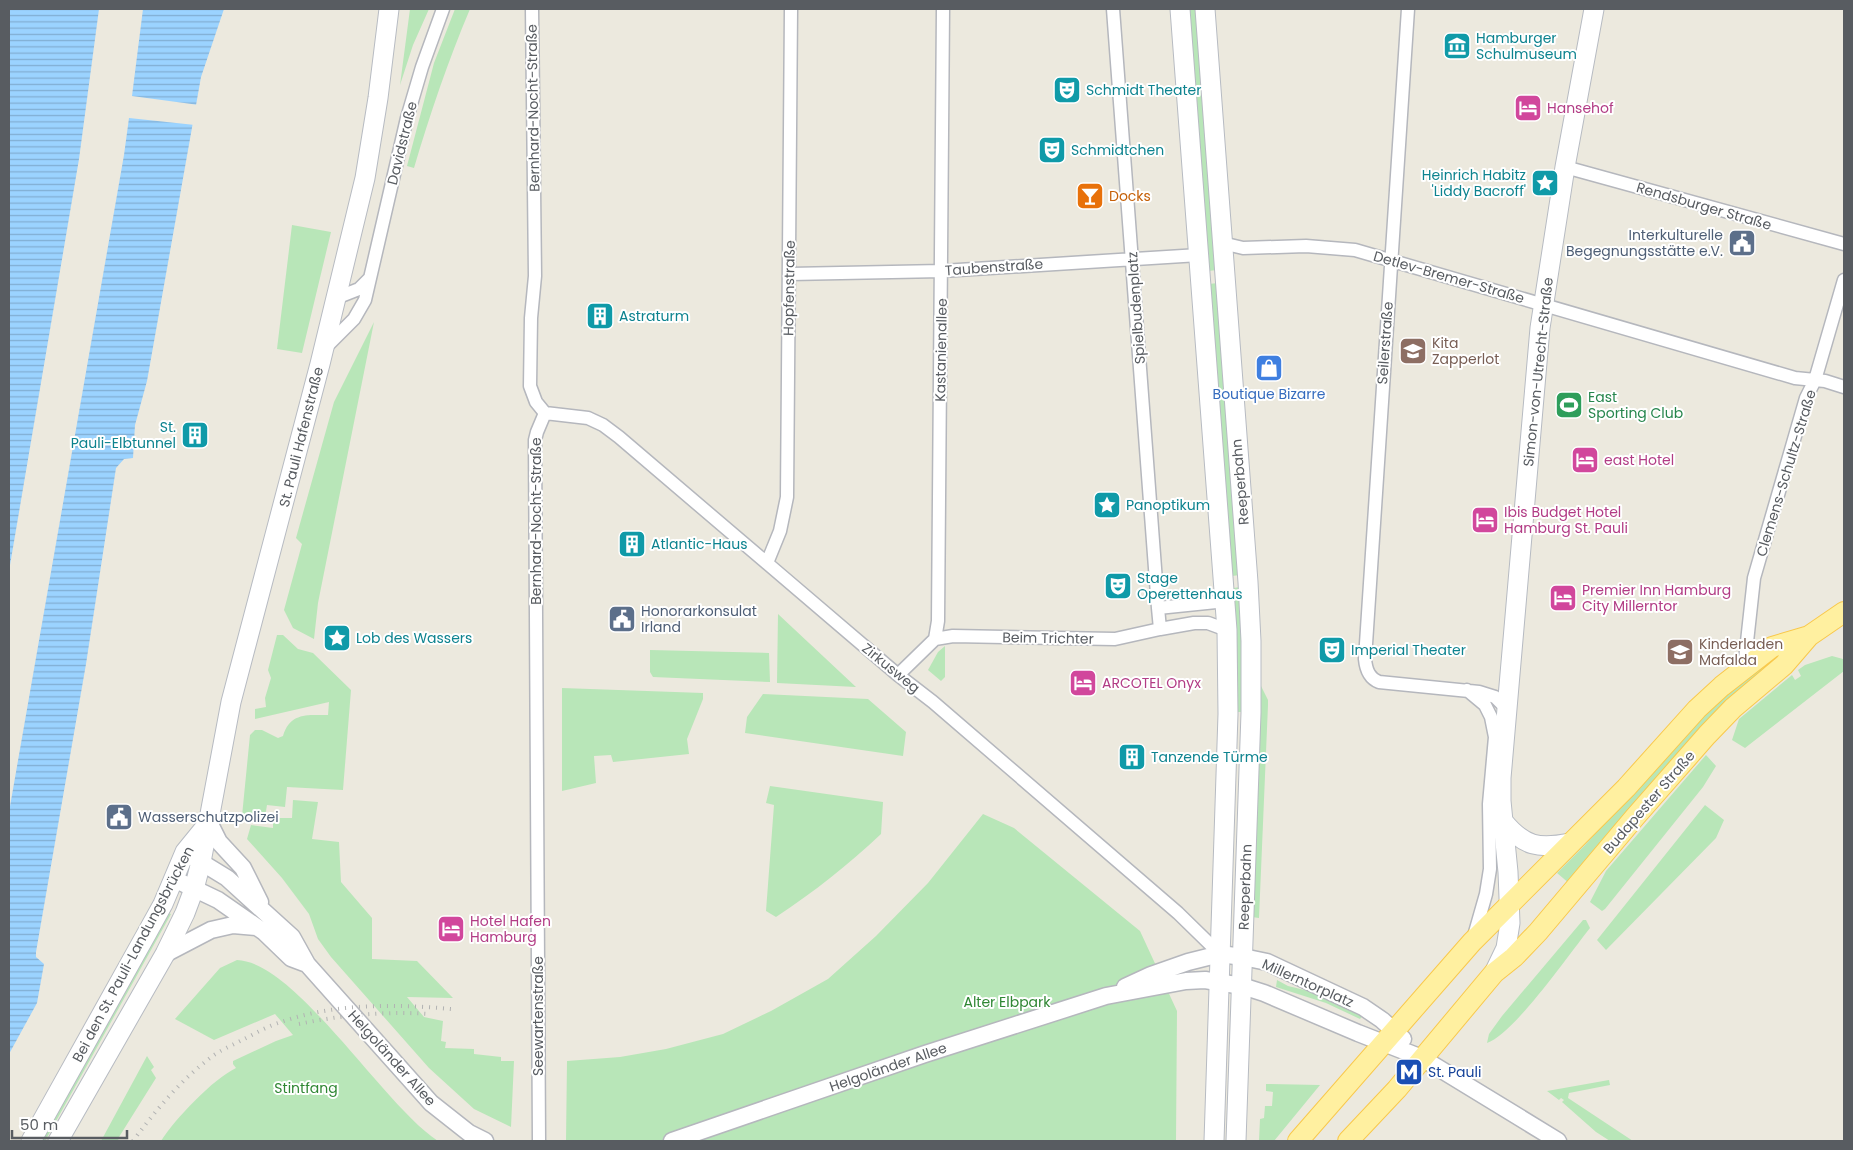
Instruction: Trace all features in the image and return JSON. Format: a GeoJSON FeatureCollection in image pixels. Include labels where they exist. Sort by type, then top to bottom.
{"type":"FeatureCollection","features":[{"type":"Feature","properties":{"kind":"main road","name":"St. Pauli Hafenstraße"},"geometry":{"type":"LineString","coordinates":[[201,862],[231,702],[323,349],[365,178],[378,98],[389,9]]}},
{"type":"Feature","properties":{"kind":"main road","name":"Reeperbahn"},"geometry":{"type":"LineString","coordinates":[[1180,9],[1226,601],[1228,714],[1220,954]]}},
{"type":"Feature","properties":{"kind":"main road","name":"Reeperbahn"},"geometry":{"type":"LineString","coordinates":[[1205,9],[1251,641],[1243,957]]}},
{"type":"Feature","properties":{"kind":"main road","name":"Simon-von-Utrecht-Straße"},"geometry":{"type":"LineString","coordinates":[[1510,902],[1501,801],[1501,778],[1536,372],[1543,305],[1564,167],[1594,9]]}},
{"type":"Feature","properties":{"kind":"main road","name":"Budapester Straße"},"geometry":{"type":"LineString","coordinates":[[1422,1058],[1494,973],[1514,957],[1538,932],[1707,735],[1733,708],[1784,665],[1809,636],[1844,612]]}},
{"type":"Feature","properties":{"kind":"main road","name":"Budapester Straße"},"geometry":{"type":"LineString","coordinates":[[1389,1037],[1472,942],[1626,788],[1697,710],[1722,686],[1772,647],[1809,636]]}},
{"type":"Feature","properties":{"kind":"main road"},"geometry":{"type":"LineString","coordinates":[[1503,821],[1519,837],[1536,846],[1570,843]]}},
{"type":"Feature","properties":{"kind":"main road","name":"Bei den St. Pauli-Landungsbrücken"},"geometry":{"type":"LineString","coordinates":[[31,1141],[163,904],[185,852],[209,822]]}},
{"type":"Feature","properties":{"kind":"main road","name":"Bei den St. Pauli-Landungsbrücken"},"geometry":{"type":"LineString","coordinates":[[58,1141],[165,954],[181,922],[194,889],[201,862]]}},
{"type":"Feature","properties":{"kind":"main road","name":"Budapester Straße"},"geometry":{"type":"LineString","coordinates":[[1494,973],[1506,948],[1509,935],[1510,902]]}},
{"type":"Feature","properties":{"kind":"main road"},"geometry":{"type":"LineString","coordinates":[[1214,1141],[1220,954]]}},
{"type":"Feature","properties":{"kind":"main road","name":"Millerntorplatz"},"geometry":{"type":"LineString","coordinates":[[1236,1141],[1243,957]]}},
{"type":"Feature","properties":{"kind":"main road"},"geometry":{"type":"LineString","coordinates":[[1298,1141],[1389,1037]]}},
{"type":"Feature","properties":{"kind":"main road"},"geometry":{"type":"LineString","coordinates":[[1348,1141],[1388,1100],[1422,1058]]}},
{"type":"Feature","properties":{"kind":"street","name":"Davidstraße"},"geometry":{"type":"LineString","coordinates":[[323,349],[347,327],[365,300],[407,118],[422,67],[444,9]]}},
{"type":"Feature","properties":{"kind":"street","name":"Bernhard-Nocht-Straße"},"geometry":{"type":"LineString","coordinates":[[532,9],[535,276],[531,318],[530,386],[536,402],[545,413],[535,440],[537,801]]}},
{"type":"Feature","properties":{"kind":"street","name":"Hopfenstraße"},"geometry":{"type":"LineString","coordinates":[[767,563],[780,531],[787,497],[791,9]]}},
{"type":"Feature","properties":{"kind":"street","name":"Kastanienallee"},"geometry":{"type":"LineString","coordinates":[[935,640],[938,620],[943,9]]}},
{"type":"Feature","properties":{"kind":"street","name":"Spielbudenplatz"},"geometry":{"type":"LineString","coordinates":[[1113,9],[1158,608]]}},
{"type":"Feature","properties":{"kind":"street","name":"Seilerstraße"},"geometry":{"type":"LineString","coordinates":[[1408,9],[1365,650],[1366,668],[1370,676],[1379,682],[1467,690]]}},
{"type":"Feature","properties":{"kind":"street","name":"Rendsburger Straße"},"geometry":{"type":"LineString","coordinates":[[1564,167],[1844,244]]}},
{"type":"Feature","properties":{"kind":"street","name":"Detlev-Bremer-Straße"},"geometry":{"type":"LineString","coordinates":[[1222,243],[1243,248],[1306,246],[1355,250],[1796,378],[1825,381],[1844,387]]}},
{"type":"Feature","properties":{"kind":"street","name":"Taubenstraße"},"geometry":{"type":"LineString","coordinates":[[790,274],[942,271],[1199,255]]}},
{"type":"Feature","properties":{"kind":"street"},"geometry":{"type":"LineString","coordinates":[[336,298],[359,289],[369,279]]}},
{"type":"Feature","properties":{"kind":"street","name":"Clemens-Schultz-Straße"},"geometry":{"type":"LineString","coordinates":[[1744,669],[1754,578],[1806,398],[1815,380],[1844,280]]}},
{"type":"Feature","properties":{"kind":"street","name":"Zirkusweg"},"geometry":{"type":"LineString","coordinates":[[545,413],[588,418],[603,425],[933,702],[1178,913],[1220,954]]}},
{"type":"Feature","properties":{"kind":"street"},"geometry":{"type":"LineString","coordinates":[[1160,629],[1158,608],[1226,601]]}},
{"type":"Feature","properties":{"kind":"street","name":"Beim Trichter"},"geometry":{"type":"LineString","coordinates":[[935,640],[953,636],[1115,639],[1194,623],[1208,623],[1227,630]]}},
{"type":"Feature","properties":{"kind":"street"},"geometry":{"type":"LineString","coordinates":[[898,674],[935,640]]}},
{"type":"Feature","properties":{"kind":"street"},"geometry":{"type":"LineString","coordinates":[[1467,690],[1495,697],[1506,708]]}},
{"type":"Feature","properties":{"kind":"street"},"geometry":{"type":"LineString","coordinates":[[1467,690],[1485,706],[1491,717],[1494,737],[1489,804],[1491,848],[1489,874],[1481,915],[1472,942]]}},
{"type":"Feature","properties":{"kind":"street","name":"Seewartenstraße"},"geometry":{"type":"LineString","coordinates":[[537,801],[539,1141]]}},
{"type":"Feature","properties":{"kind":"street","name":"Helgoländer Allee"},"geometry":{"type":"LineString","coordinates":[[209,822],[219,842],[243,868],[265,911]]}},
{"type":"Feature","properties":{"kind":"street","name":"Helgoländer Allee"},"geometry":{"type":"LineString","coordinates":[[185,852],[227,878],[292,937],[306,964],[431,1102],[469,1133],[485,1141]]}},
{"type":"Feature","properties":{"kind":"street","name":"Helgoländer Allee"},"geometry":{"type":"LineString","coordinates":[[174,879],[218,900],[256,927],[291,958],[306,964]]}},
{"type":"Feature","properties":{"kind":"street"},"geometry":{"type":"LineString","coordinates":[[165,954],[211,930],[233,925],[256,927]]}},
{"type":"Feature","properties":{"kind":"street","name":"Helgoländer Allee"},"geometry":{"type":"LineString","coordinates":[[672,1141],[925,1054],[1106,996],[1165,970],[1220,954],[1243,957]]}},
{"type":"Feature","properties":{"kind":"street","name":"Millerntorplatz"},"geometry":{"type":"LineString","coordinates":[[1243,957],[1267,962],[1363,1007],[1389,1037]]}},
{"type":"Feature","properties":{"kind":"street","name":"Helgoländer Allee"},"geometry":{"type":"LineString","coordinates":[[1106,996],[1186,981],[1219,982],[1242,986]]}},
{"type":"Feature","properties":{"kind":"street","name":"Millerntorplatz"},"geometry":{"type":"LineString","coordinates":[[1242,986],[1389,1037],[1558,1141]]}},
{"type":"Feature","properties":{"kind":"green space"},"geometry":{"type":"Polygon","coordinates":[[[410,9],[429,9],[413,45],[400,85],[410,9]]]}},
{"type":"Feature","properties":{"kind":"green space"},"geometry":{"type":"Polygon","coordinates":[[[455,9],[470,9],[454,48],[414,168],[407,166],[434,63],[455,9]]]}},
{"type":"Feature","properties":{"kind":"green space"},"geometry":{"type":"Polygon","coordinates":[[[1186,9],[1197,9],[1217,270],[1208,271],[1186,9]]]}},
{"type":"Feature","properties":{"kind":"green space"},"geometry":{"type":"Polygon","coordinates":[[[292,225],[331,232],[302,353],[277,349],[292,225]]]}},
{"type":"Feature","properties":{"kind":"green space"},"geometry":{"type":"Polygon","coordinates":[[[1218,283],[1240,575],[1232,576],[1209,284],[1218,283]]]}},
{"type":"Feature","properties":{"kind":"green space"},"geometry":{"type":"Polygon","coordinates":[[[374,322],[318,603],[314,639],[293,628],[284,610],[302,544],[296,538],[334,402],[374,322]]]}},
{"type":"Feature","properties":{"kind":"green space"},"geometry":{"type":"Polygon","coordinates":[[[1241,587],[1243,655],[1241,712],[1238,712],[1235,700],[1233,588],[1241,587]]]}},
{"type":"Feature","properties":{"kind":"green space"},"geometry":{"type":"Polygon","coordinates":[[[778,614],[856,687],[777,683],[778,614]]]}},
{"type":"Feature","properties":{"kind":"green space"},"geometry":{"type":"Polygon","coordinates":[[[277,635],[283,635],[298,649],[313,653],[351,690],[343,790],[287,787],[285,807],[267,805],[265,817],[242,816],[250,735],[255,730],[262,730],[278,738],[283,736],[290,723],[301,716],[328,715],[329,702],[255,719],[255,709],[266,707],[265,698],[271,678],[268,670],[277,635]]]}},
{"type":"Feature","properties":{"kind":"green space"},"geometry":{"type":"Polygon","coordinates":[[[945,646],[945,677],[941,681],[928,670],[938,652],[945,646]]]}},
{"type":"Feature","properties":{"kind":"green space"},"geometry":{"type":"Polygon","coordinates":[[[650,650],[769,653],[770,682],[653,677],[650,672],[650,650]]]}},
{"type":"Feature","properties":{"kind":"green space"},"geometry":{"type":"Polygon","coordinates":[[[1777,654],[1779,658],[1718,709],[1590,854],[1570,884],[1557,873],[1585,845],[1712,705],[1777,654]]]}},
{"type":"Feature","properties":{"kind":"green space"},"geometry":{"type":"Polygon","coordinates":[[[1832,656],[1843,659],[1844,671],[1745,748],[1732,740],[1739,719],[1792,675],[1795,680],[1801,676],[1798,670],[1805,665],[1832,656]]]}},
{"type":"Feature","properties":{"kind":"green space"},"geometry":{"type":"Polygon","coordinates":[[[1259,682],[1268,700],[1268,705],[1259,918],[1252,917],[1259,682]]]}},
{"type":"Feature","properties":{"kind":"green space"},"geometry":{"type":"Polygon","coordinates":[[[562,688],[703,693],[703,699],[687,739],[689,754],[613,762],[611,755],[594,756],[596,783],[562,791],[562,688]]]}},
{"type":"Feature","properties":{"kind":"green space"},"geometry":{"type":"Polygon","coordinates":[[[763,694],[868,699],[906,732],[903,756],[745,733],[747,717],[763,694]]]}},
{"type":"Feature","properties":{"kind":"green space"},"geometry":{"type":"Polygon","coordinates":[[[1706,755],[1716,766],[1703,787],[1602,911],[1590,902],[1606,871],[1706,755]]]}},
{"type":"Feature","properties":{"kind":"green space"},"geometry":{"type":"Polygon","coordinates":[[[770,786],[883,802],[881,834],[830,878],[776,917],[766,911],[774,805],[766,803],[770,786]]]}},
{"type":"Feature","properties":{"kind":"green space"},"geometry":{"type":"Polygon","coordinates":[[[293,800],[318,802],[312,839],[339,842],[341,882],[372,918],[372,959],[417,961],[453,998],[407,997],[424,1017],[443,1021],[441,1041],[446,1042],[445,1048],[474,1049],[474,1054],[501,1057],[501,1061],[514,1061],[511,1127],[474,1109],[429,1068],[331,957],[318,939],[309,914],[282,878],[247,839],[251,825],[273,828],[273,818],[292,818],[293,800]]]}},
{"type":"Feature","properties":{"kind":"green space"},"geometry":{"type":"Polygon","coordinates":[[[1705,805],[1724,820],[1716,838],[1606,950],[1597,940],[1705,805]]]}},
{"type":"Feature","properties":{"kind":"green space","name":"Alter Elbpark"},"geometry":{"type":"Polygon","coordinates":[[[983,814],[1014,828],[1140,931],[1177,1011],[1176,1141],[566,1141],[567,1061],[620,1057],[666,1049],[723,1034],[771,1011],[828,979],[876,936],[928,883],[983,814]]]}},
{"type":"Feature","properties":{"kind":"green space"},"geometry":{"type":"Polygon","coordinates":[[[166,912],[171,914],[45,1141],[40,1141],[166,912]]]}},
{"type":"Feature","properties":{"kind":"green space"},"geometry":{"type":"Polygon","coordinates":[[[1583,920],[1586,920],[1590,928],[1556,973],[1512,1025],[1487,1043],[1489,1034],[1502,1016],[1583,920]]]}},
{"type":"Feature","properties":{"kind":"green space","name":"Stintfang"},"geometry":{"type":"Polygon","coordinates":[[[237,960],[260,967],[286,984],[312,1009],[416,1123],[438,1141],[161,1141],[195,1100],[227,1073],[236,1068],[233,1061],[293,1035],[275,1014],[214,1040],[175,1019],[220,968],[237,960]]]}},
{"type":"Feature","properties":{"kind":"green space"},"geometry":{"type":"Polygon","coordinates":[[[1277,980],[1288,986],[1317,993],[1363,1015],[1360,1019],[1326,1003],[1276,987],[1277,980]]]}},
{"type":"Feature","properties":{"kind":"green space"},"geometry":{"type":"Polygon","coordinates":[[[147,1056],[154,1067],[151,1070],[156,1078],[118,1141],[101,1141],[147,1056]]]}},
{"type":"Feature","properties":{"kind":"green space"},"geometry":{"type":"Polygon","coordinates":[[[1609,1080],[1610,1085],[1569,1093],[1568,1098],[1633,1141],[1610,1141],[1596,1132],[1562,1102],[1564,1100],[1561,1098],[1559,1100],[1547,1091],[1609,1080]]]}},
{"type":"Feature","properties":{"kind":"green space"},"geometry":{"type":"Polygon","coordinates":[[[1266,1084],[1320,1085],[1274,1141],[1259,1141],[1260,1119],[1264,1118],[1265,1106],[1272,1106],[1273,1092],[1266,1091],[1266,1084]]]}},
{"type":"Feature","properties":{"kind":"water"},"geometry":{"type":"Polygon","coordinates":[[[9,9],[224,9],[201,77],[147,381],[135,425],[133,458],[124,459],[116,468],[86,664],[36,952],[36,957],[44,964],[37,1003],[9,1054],[9,9]]]}},
{"type":"Feature","properties":{"kind":"pier"},"geometry":{"type":"Polygon","coordinates":[[[99,9],[143,9],[132,96],[199,105],[195,125],[129,118],[9,812],[9,571],[79,159],[99,9]]]}},
{"type":"Feature","properties":{"kind":"railway"},"geometry":{"type":"LineString","coordinates":[[133,1141],[169,1096],[199,1067],[222,1050],[271,1026],[322,1011],[365,1006],[451,1009]]}},
{"type":"Feature","properties":{"kind":"railway"},"geometry":{"type":"LineString","coordinates":[[299,1024],[364,1014],[430,1014]]}},
{"type":"Feature","properties":{"kind":"place","name":"Hamburger Schulmuseum"},"geometry":{"type":"Point","coordinates":[1457,46]}},
{"type":"Feature","properties":{"kind":"place","name":"Schmidt Theater"},"geometry":{"type":"Point","coordinates":[1067,90]}},
{"type":"Feature","properties":{"kind":"place","name":"Hansehof"},"geometry":{"type":"Point","coordinates":[1528,108]}},
{"type":"Feature","properties":{"kind":"place","name":"Schmidtchen"},"geometry":{"type":"Point","coordinates":[1052,150]}},
{"type":"Feature","properties":{"kind":"place","name":"Heinrich Habitz 'Liddy Bacroff'"},"geometry":{"type":"Point","coordinates":[1545,183]}},
{"type":"Feature","properties":{"kind":"place","name":"Docks"},"geometry":{"type":"Point","coordinates":[1090,196]}},
{"type":"Feature","properties":{"kind":"place","name":"Interkulturelle Begegnungsstätte e.V."},"geometry":{"type":"Point","coordinates":[1742,243]}},
{"type":"Feature","properties":{"kind":"place","name":"Astraturm"},"geometry":{"type":"Point","coordinates":[600,316]}},
{"type":"Feature","properties":{"kind":"place","name":"Kita Zapperlot"},"geometry":{"type":"Point","coordinates":[1413,351]}},
{"type":"Feature","properties":{"kind":"place","name":"Boutique Bizarre"},"geometry":{"type":"Point","coordinates":[1269,368]}},
{"type":"Feature","properties":{"kind":"place","name":"East Sporting Club"},"geometry":{"type":"Point","coordinates":[1569,405]}},
{"type":"Feature","properties":{"kind":"place","name":"St. Pauli-Elbtunnel"},"geometry":{"type":"Point","coordinates":[195,435]}},
{"type":"Feature","properties":{"kind":"place","name":"east Hotel"},"geometry":{"type":"Point","coordinates":[1585,460]}},
{"type":"Feature","properties":{"kind":"place","name":"Panoptikum"},"geometry":{"type":"Point","coordinates":[1107,505]}},
{"type":"Feature","properties":{"kind":"place","name":"Ibis Budget Hotel Hamburg St. Pauli"},"geometry":{"type":"Point","coordinates":[1485,520]}},
{"type":"Feature","properties":{"kind":"place","name":"Atlantic-Haus"},"geometry":{"type":"Point","coordinates":[632,544]}},
{"type":"Feature","properties":{"kind":"place","name":"Stage Operettenhaus"},"geometry":{"type":"Point","coordinates":[1118,586]}},
{"type":"Feature","properties":{"kind":"place","name":"Premier Inn Hamburg City Millerntor"},"geometry":{"type":"Point","coordinates":[1563,598]}},
{"type":"Feature","properties":{"kind":"place","name":"Honorarkonsulat Irland"},"geometry":{"type":"Point","coordinates":[622,619]}},
{"type":"Feature","properties":{"kind":"place","name":"Lob des Wassers"},"geometry":{"type":"Point","coordinates":[337,638]}},
{"type":"Feature","properties":{"kind":"place","name":"Imperial Theater"},"geometry":{"type":"Point","coordinates":[1332,650]}},
{"type":"Feature","properties":{"kind":"place","name":"Kinderladen Mafalda"},"geometry":{"type":"Point","coordinates":[1680,652]}},
{"type":"Feature","properties":{"kind":"place","name":"ARCOTEL Onyx"},"geometry":{"type":"Point","coordinates":[1083,683]}},
{"type":"Feature","properties":{"kind":"place","name":"Tanzende Türme"},"geometry":{"type":"Point","coordinates":[1132,757]}},
{"type":"Feature","properties":{"kind":"place","name":"Wasserschutzpolizei"},"geometry":{"type":"Point","coordinates":[119,817]}},
{"type":"Feature","properties":{"kind":"place","name":"Hotel Hafen Hamburg"},"geometry":{"type":"Point","coordinates":[451,929]}},
{"type":"Feature","properties":{"kind":"place","name":"St. Pauli"},"geometry":{"type":"Point","coordinates":[1409,1072]}}]}
